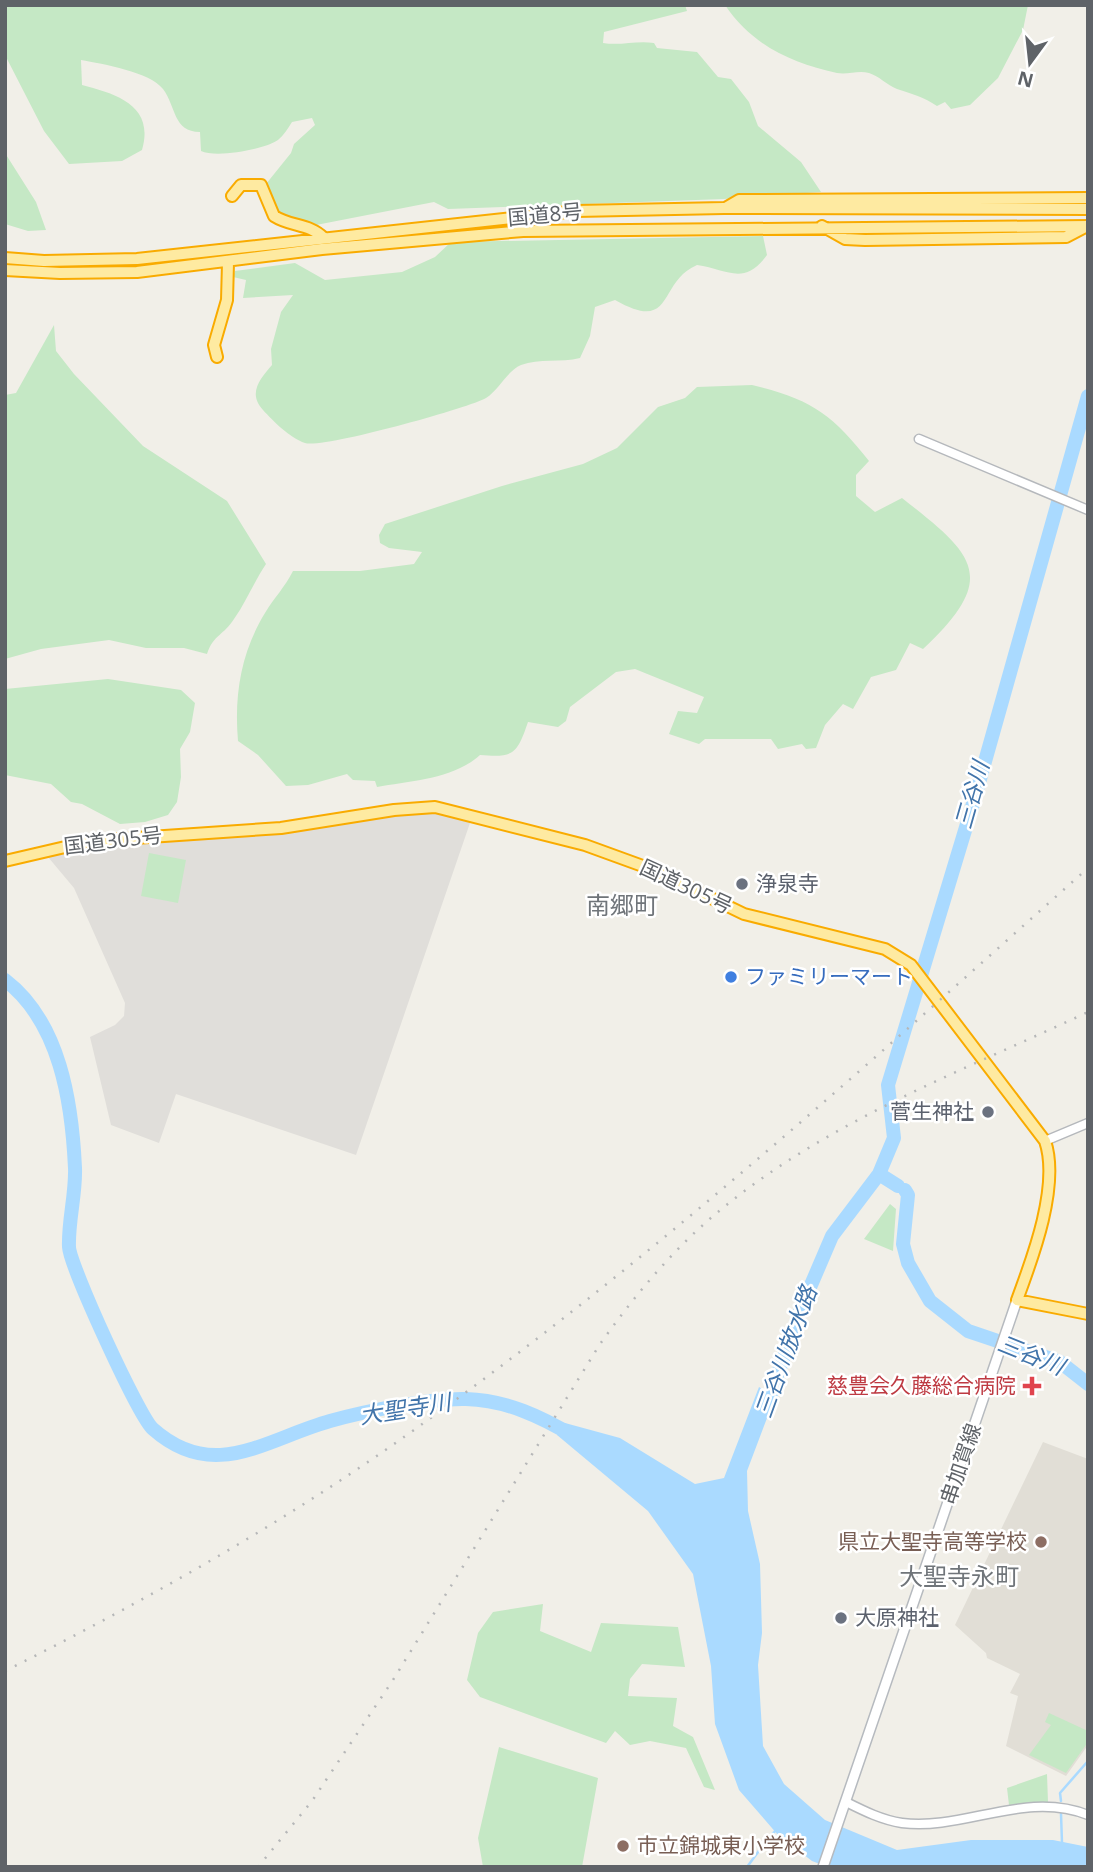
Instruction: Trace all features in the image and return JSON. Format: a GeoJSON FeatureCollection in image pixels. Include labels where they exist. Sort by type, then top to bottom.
{"type":"FeatureCollection","features":[{"type":"Feature","properties":{"kind":"highway"},"geometry":{"type":"LineString","coordinates":[[232,196],[241,185],[261,185],[274,216],[288,223],[315,228],[324,237]]}},
{"type":"Feature","properties":{"kind":"highway"},"geometry":{"type":"LineString","coordinates":[[724,208],[739,200],[1088,198]]}},
{"type":"Feature","properties":{"kind":"highway","name":"国道8号"},"geometry":{"type":"LineString","coordinates":[[5,258],[91,261],[137,259],[576,211],[724,208],[1088,209]]}},
{"type":"Feature","properties":{"kind":"highway","name":"国道8号"},"geometry":{"type":"LineString","coordinates":[[5,270],[137,272],[228,263],[322,249],[523,231],[822,226],[845,239],[865,240],[1066,237],[1087,226]]}},
{"type":"Feature","properties":{"kind":"highway"},"geometry":{"type":"LineString","coordinates":[[217,357],[214,345],[227,300],[228,263]]}},
{"type":"Feature","properties":{"kind":"highway","name":"国道305号"},"geometry":{"type":"LineString","coordinates":[[5,861],[91,841],[281,828],[394,810],[435,807],[584,845],[651,869],[744,914],[885,949],[911,965],[1045,1141],[1052,1169],[1049,1194],[1017,1300]]}},
{"type":"Feature","properties":{"kind":"highway"},"geometry":{"type":"LineString","coordinates":[[1017,1300],[1088,1314]]}},
{"type":"Feature","properties":{"kind":"main road","name":"串加賀線"},"geometry":{"type":"LineString","coordinates":[[823,1867],[1017,1300]]}},
{"type":"Feature","properties":{"kind":"street"},"geometry":{"type":"LineString","coordinates":[[919,439],[1088,510]]}},
{"type":"Feature","properties":{"kind":"street"},"geometry":{"type":"LineString","coordinates":[[1045,1141],[1088,1123]]}},
{"type":"Feature","properties":{"kind":"street"},"geometry":{"type":"LineString","coordinates":[[846,1804],[902,1823],[963,1818],[1038,1806],[1067,1808],[1088,1815]]}},
{"type":"Feature","properties":{"kind":"shaded area"},"geometry":{"type":"Polygon","coordinates":[[[438,813],[471,820],[356,1155],[176,1094],[159,1143],[111,1125],[90,1037],[115,1025],[124,1016],[125,1003],[74,888],[48,857],[122,842],[299,831],[404,814],[438,813]]]}},
{"type":"Feature","properties":{"kind":"shaded area","name":"県立大聖寺高等学校"},"geometry":{"type":"Polygon","coordinates":[[[1043,1442],[1088,1459],[1088,1745],[1066,1776],[1006,1746],[1018,1696],[1010,1693],[1020,1674],[987,1658],[986,1653],[955,1625],[1043,1442]]]}},
{"type":"Feature","properties":{"kind":"green space"},"geometry":{"type":"Polygon","coordinates":[[[5,5],[685,5],[687,11],[604,32],[603,43],[648,42],[654,43],[657,48],[697,52],[718,77],[731,79],[749,102],[758,126],[801,162],[821,192],[724,199],[448,209],[434,202],[316,225],[295,222],[277,210],[266,184],[291,153],[294,144],[315,125],[312,118],[292,122],[284,134],[271,144],[240,152],[208,153],[201,151],[200,132],[191,131],[180,123],[163,89],[157,83],[125,70],[81,60],[82,85],[108,93],[130,104],[143,122],[145,135],[142,150],[122,161],[69,164],[44,131],[5,55],[5,5]]]}},
{"type":"Feature","properties":{"kind":"green space"},"geometry":{"type":"Polygon","coordinates":[[[725,5],[1028,5],[1023,30],[998,78],[970,105],[951,109],[945,102],[937,106],[893,87],[869,73],[837,73],[788,58],[747,31],[725,5]]]}},
{"type":"Feature","properties":{"kind":"green space"},"geometry":{"type":"Polygon","coordinates":[[[5,153],[36,202],[46,230],[28,231],[5,224],[5,153]]]}},
{"type":"Feature","properties":{"kind":"green space"},"geometry":{"type":"Polygon","coordinates":[[[763,236],[767,255],[751,271],[735,274],[697,265],[684,273],[657,308],[648,311],[634,309],[615,300],[595,307],[590,336],[580,358],[521,365],[486,398],[453,410],[365,434],[305,443],[277,424],[258,404],[256,398],[257,386],[272,365],[271,349],[281,312],[293,295],[243,298],[246,280],[233,277],[235,271],[295,263],[325,280],[402,272],[435,257],[451,242],[763,236]]]}},
{"type":"Feature","properties":{"kind":"green space"},"geometry":{"type":"Polygon","coordinates":[[[54,325],[56,351],[74,374],[143,446],[227,501],[266,564],[238,612],[212,643],[207,654],[184,648],[146,648],[109,640],[41,649],[5,659],[5,395],[16,393],[54,325]]]}},
{"type":"Feature","properties":{"kind":"green space"},"geometry":{"type":"Polygon","coordinates":[[[752,385],[790,396],[831,420],[869,461],[856,475],[856,496],[875,512],[902,498],[947,536],[961,552],[969,568],[969,585],[962,603],[947,624],[923,649],[910,643],[896,670],[871,677],[853,709],[843,704],[825,725],[816,748],[806,749],[802,744],[778,749],[771,739],[705,739],[699,744],[669,734],[678,711],[697,713],[704,697],[635,669],[616,672],[570,707],[566,721],[558,727],[528,722],[521,741],[513,752],[500,756],[480,755],[458,769],[417,781],[377,787],[375,781],[353,780],[347,774],[308,785],[286,786],[258,755],[238,741],[238,691],[250,643],[268,608],[293,571],[360,571],[414,564],[422,552],[389,548],[380,543],[379,535],[385,524],[502,486],[583,464],[617,448],[658,407],[685,398],[697,387],[752,385]]]}},
{"type":"Feature","properties":{"kind":"green space"},"geometry":{"type":"Polygon","coordinates":[[[108,679],[181,690],[195,703],[190,732],[180,749],[181,777],[177,802],[168,815],[145,822],[120,824],[82,804],[71,802],[51,784],[5,775],[5,689],[108,679]]]}},
{"type":"Feature","properties":{"kind":"green space"},"geometry":{"type":"Polygon","coordinates":[[[149,853],[186,860],[178,903],[141,896],[149,853]]]}},
{"type":"Feature","properties":{"kind":"green space"},"geometry":{"type":"Polygon","coordinates":[[[890,1204],[896,1209],[893,1251],[864,1239],[890,1204]]]}},
{"type":"Feature","properties":{"kind":"green space"},"geometry":{"type":"Polygon","coordinates":[[[543,1604],[540,1631],[591,1652],[601,1623],[678,1627],[685,1667],[642,1664],[630,1679],[628,1696],[677,1698],[673,1726],[693,1737],[715,1790],[704,1787],[686,1748],[650,1741],[630,1745],[615,1731],[606,1743],[480,1697],[467,1680],[478,1633],[493,1612],[543,1604]]]}},
{"type":"Feature","properties":{"kind":"green space"},"geometry":{"type":"Polygon","coordinates":[[[1049,1713],[1088,1731],[1088,1742],[1066,1773],[1029,1755],[1051,1725],[1045,1722],[1049,1713]]]}},
{"type":"Feature","properties":{"kind":"green space"},"geometry":{"type":"Polygon","coordinates":[[[499,1747],[598,1778],[582,1867],[483,1867],[478,1838],[499,1747]]]}},
{"type":"Feature","properties":{"kind":"green space"},"geometry":{"type":"Polygon","coordinates":[[[1047,1774],[1048,1802],[1009,1805],[1007,1788],[1047,1774]]]}},
{"type":"Feature","properties":{"kind":"water"},"geometry":{"type":"Polygon","coordinates":[[[759,1387],[775,1397],[747,1471],[748,1511],[760,1564],[762,1633],[758,1665],[763,1746],[784,1784],[825,1820],[897,1850],[971,1840],[1053,1840],[1088,1847],[1088,1867],[828,1867],[812,1861],[778,1835],[739,1790],[715,1724],[711,1666],[693,1574],[648,1511],[557,1435],[565,1423],[620,1438],[695,1484],[724,1478],[759,1387]]]}},
{"type":"Feature","properties":{"kind":"waterway","name":"三谷川"},"geometry":{"type":"LineString","coordinates":[[765,1410],[802,1306],[832,1236],[879,1174],[894,1138],[888,1085],[973,804],[1088,396]]}},
{"type":"Feature","properties":{"kind":"waterway","name":"大聖寺川"},"geometry":{"type":"LineString","coordinates":[[5,980],[24,997],[39,1018],[60,1065],[71,1117],[75,1168],[69,1247],[72,1260],[106,1341],[145,1419],[153,1429],[175,1445],[197,1453],[219,1455],[262,1446],[330,1421],[361,1413],[417,1403],[466,1399],[509,1406],[575,1437]]}},
{"type":"Feature","properties":{"kind":"waterway","name":"三谷川"},"geometry":{"type":"LineString","coordinates":[[879,1174],[898,1186]]}},
{"type":"Feature","properties":{"kind":"waterway","name":"三谷川"},"geometry":{"type":"LineString","coordinates":[[905,1190],[908,1195],[903,1244],[908,1263],[930,1301],[968,1331],[1060,1362],[1088,1384]]}},
{"type":"Feature","properties":{"kind":"waterway"},"geometry":{"type":"LineString","coordinates":[[1061,1801],[1060,1793],[1088,1761]]}},
{"type":"Feature","properties":{"kind":"waterway"},"geometry":{"type":"LineString","coordinates":[[1061,1814],[1062,1843]]}},
{"type":"Feature","properties":{"kind":"waterway"},"geometry":{"type":"LineString","coordinates":[[768,1839],[776,1830]]}},
{"type":"Feature","properties":{"kind":"waterway"},"geometry":{"type":"LineString","coordinates":[[747,1867],[761,1848]]}},
{"type":"Feature","properties":{"kind":"railway"},"geometry":{"type":"LineString","coordinates":[[5,1671],[108,1618],[259,1532],[356,1470],[494,1372],[582,1304],[754,1162],[1088,868]]}},
{"type":"Feature","properties":{"kind":"railway"},"geometry":{"type":"LineString","coordinates":[[258,1867],[312,1801],[393,1680],[600,1344],[666,1261],[712,1217],[799,1154],[892,1102],[1088,1012]]}},
{"type":"Feature","properties":{"kind":"place","name":"浄泉寺"},"geometry":{"type":"Point","coordinates":[742,884]}},
{"type":"Feature","properties":{"kind":"place","name":"ファミリーマート"},"geometry":{"type":"Point","coordinates":[731,977]}},
{"type":"Feature","properties":{"kind":"place","name":"菅生神社"},"geometry":{"type":"Point","coordinates":[988,1112]}},
{"type":"Feature","properties":{"kind":"place","name":"慈豊会久藤総合病院"},"geometry":{"type":"Point","coordinates":[1032,1386]}},
{"type":"Feature","properties":{"kind":"place","name":"県立大聖寺高等学校"},"geometry":{"type":"Point","coordinates":[1041,1542]}},
{"type":"Feature","properties":{"kind":"place","name":"大原神社"},"geometry":{"type":"Point","coordinates":[841,1618]}},
{"type":"Feature","properties":{"kind":"place","name":"市立錦城東小学校"},"geometry":{"type":"Point","coordinates":[623,1846]}},
{"type":"Feature","properties":{"kind":"district","name":"南郷町"},"geometry":{"type":"Point","coordinates":[622,906]}},
{"type":"Feature","properties":{"kind":"district","name":"大聖寺永町"},"geometry":{"type":"Point","coordinates":[959,1577]}},
{"type":"Feature","properties":{"kind":"water label","name":"三谷川放水路"},"geometry":{"type":"Point","coordinates":[786,1352]}}]}
